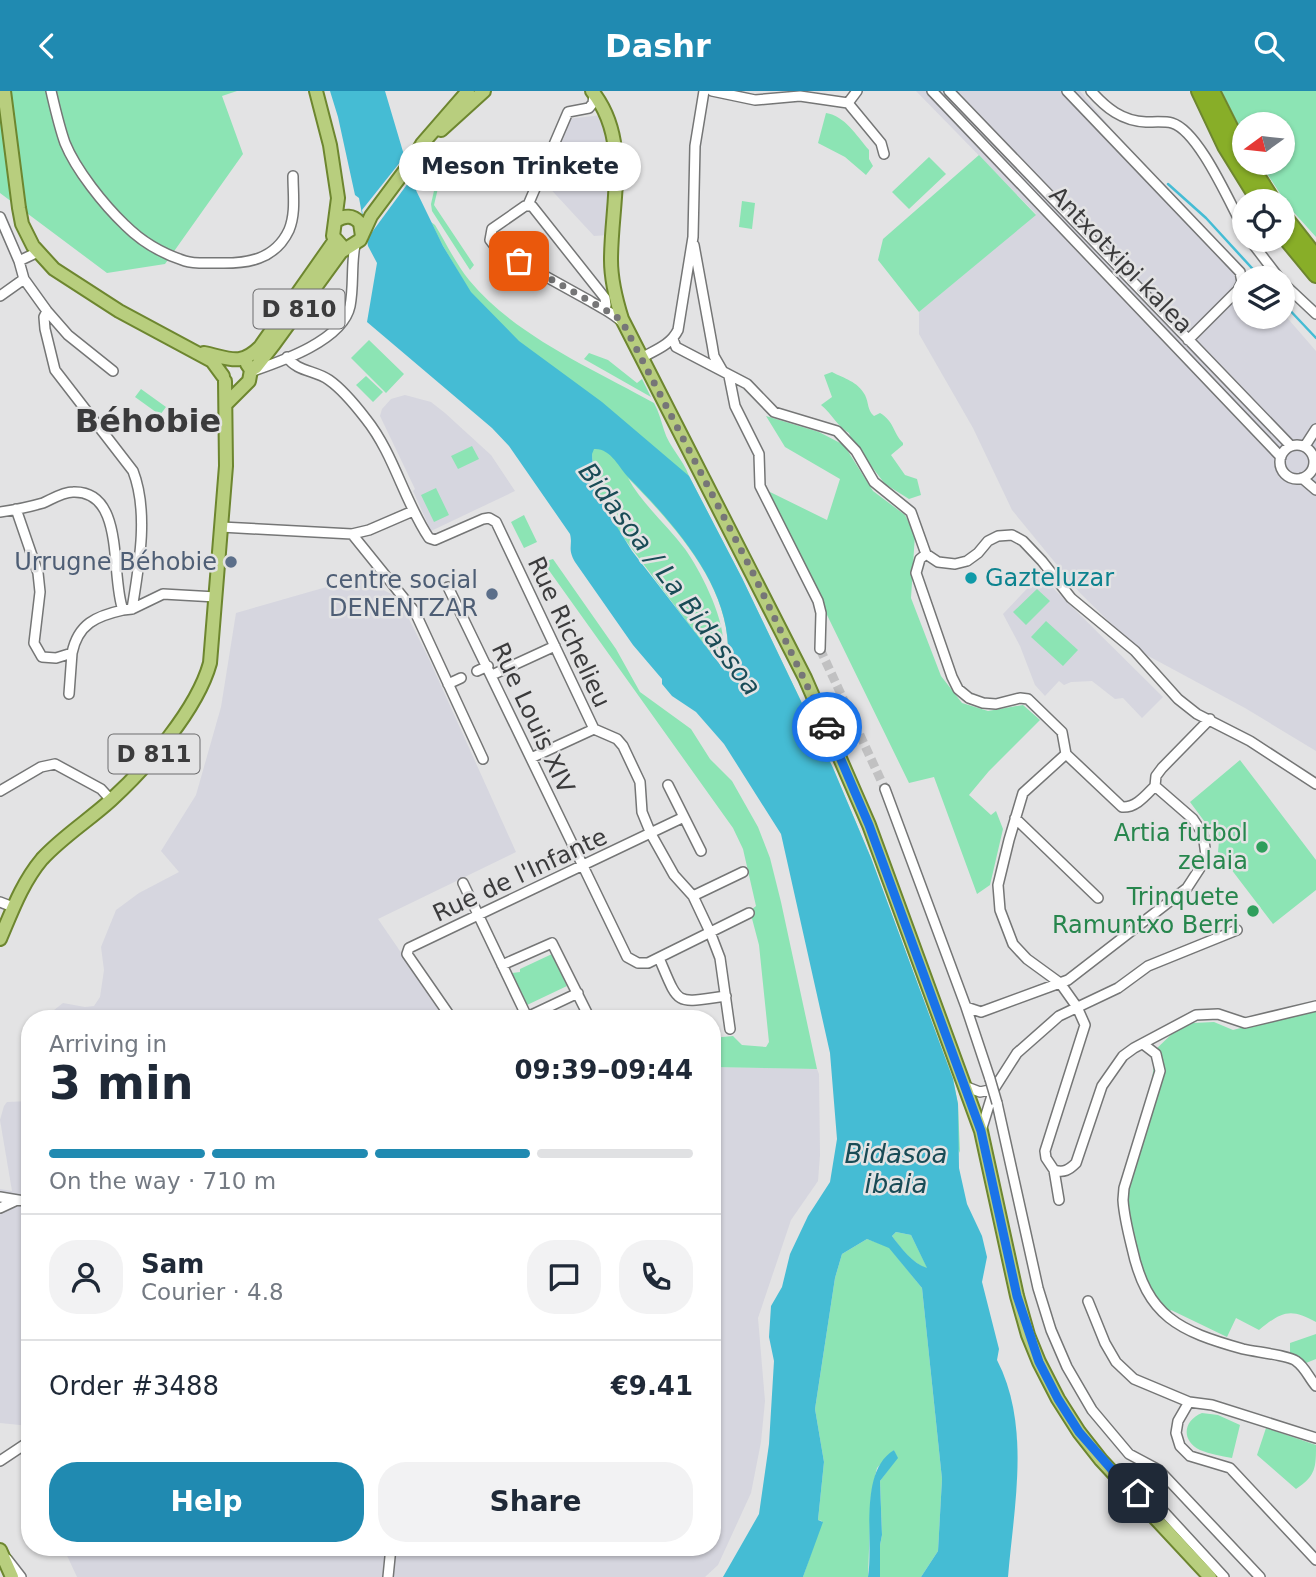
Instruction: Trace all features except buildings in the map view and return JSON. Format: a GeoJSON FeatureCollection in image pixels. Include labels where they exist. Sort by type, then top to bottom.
{"type":"FeatureCollection","features":[{"type":"Feature","properties":{"kind":"highway"},"geometry":{"type":"LineString","coordinates":[[1199,91],[1225,146],[1252,189]]}},
{"type":"Feature","properties":{"kind":"highway"},"geometry":{"type":"LineString","coordinates":[[1212,91],[1232,131]]}},
{"type":"Feature","properties":{"kind":"highway"},"geometry":{"type":"LineString","coordinates":[[1295,230],[1316,257]]}},
{"type":"Feature","properties":{"kind":"highway"},"geometry":{"type":"LineString","coordinates":[[1295,250],[1316,275]]}},
{"type":"Feature","properties":{"kind":"main road","name":"D 810"},"geometry":{"type":"LineString","coordinates":[[4,91],[22,224],[36,249],[54,269],[84,290],[212,361],[224,379]]}},
{"type":"Feature","properties":{"kind":"main road"},"geometry":{"type":"LineString","coordinates":[[316,91],[330,145],[338,198],[336,221],[332,230],[350,242],[360,223],[338,198]]}},
{"type":"Feature","properties":{"kind":"main road"},"geometry":{"type":"LineString","coordinates":[[412,162],[439,122],[468,91]]}},
{"type":"Feature","properties":{"kind":"main road"},"geometry":{"type":"LineString","coordinates":[[412,162],[484,91]]}},
{"type":"Feature","properties":{"kind":"main road"},"geometry":{"type":"LineString","coordinates":[[596,92],[616,144],[611,259],[624,325],[698,465]]}},
{"type":"Feature","properties":{"kind":"main road","name":"D 810"},"geometry":{"type":"LineString","coordinates":[[251,371],[412,162]]}},
{"type":"Feature","properties":{"kind":"main road"},"geometry":{"type":"LineString","coordinates":[[336,221],[371,216]]}},
{"type":"Feature","properties":{"kind":"main road","name":"D 810"},"geometry":{"type":"LineString","coordinates":[[197,352],[238,360],[249,358],[350,242]]}},
{"type":"Feature","properties":{"kind":"main road"},"geometry":{"type":"LineString","coordinates":[[618,295],[626,317],[698,465],[805,678],[851,779],[967,1087],[981,1131],[1017,1296],[1039,1362],[1079,1432],[1210,1577]]}},
{"type":"Feature","properties":{"kind":"main road"},"geometry":{"type":"LineString","coordinates":[[226,404],[243,387],[249,381],[251,371],[238,360],[228,364],[224,379],[235,388],[243,387]]}},
{"type":"Feature","properties":{"kind":"main road","name":"D 811"},"geometry":{"type":"LineString","coordinates":[[0,939],[30,875],[50,852],[111,800],[182,719],[201,689],[210,663],[226,466],[224,379]]}},
{"type":"Feature","properties":{"kind":"main road"},"geometry":{"type":"LineString","coordinates":[[1,1553],[12,1577]]}},
{"type":"Feature","properties":{"kind":"main road"},"geometry":{"type":"LineString","coordinates":[[1193,1557],[1200,1577]]}},
{"type":"Feature","properties":{"kind":"street"},"geometry":{"type":"LineString","coordinates":[[51,91],[67,146],[109,208],[144,241],[187,262],[240,263],[258,260],[271,254],[290,228],[293,176]]}},
{"type":"Feature","properties":{"kind":"street"},"geometry":{"type":"LineString","coordinates":[[645,356],[673,339],[678,330],[693,237],[695,146],[704,91]]}},
{"type":"Feature","properties":{"kind":"street"},"geometry":{"type":"LineString","coordinates":[[712,91],[755,100],[778,95],[809,96],[848,103],[881,143],[884,154]]}},
{"type":"Feature","properties":{"kind":"street"},"geometry":{"type":"LineString","coordinates":[[848,103],[857,91]]}},
{"type":"Feature","properties":{"kind":"street","name":"Antxotxipi kalea"},"geometry":{"type":"LineString","coordinates":[[932,91],[1281,457]]}},
{"type":"Feature","properties":{"kind":"street","name":"Antxotxipi kalea"},"geometry":{"type":"LineString","coordinates":[[949,91],[1291,446]]}},
{"type":"Feature","properties":{"kind":"street"},"geometry":{"type":"LineString","coordinates":[[1068,91],[1240,272],[1242,282],[1238,290],[1188,340]]}},
{"type":"Feature","properties":{"kind":"street"},"geometry":{"type":"LineString","coordinates":[[1091,91],[1103,105],[1119,115],[1135,121],[1172,123],[1181,128],[1199,147],[1232,206]]}},
{"type":"Feature","properties":{"kind":"street"},"geometry":{"type":"LineString","coordinates":[[596,92],[589,108],[568,112],[528,205],[492,229],[490,234],[492,244],[616,316],[624,325]]}},
{"type":"Feature","properties":{"kind":"street"},"geometry":{"type":"LineString","coordinates":[[528,205],[538,211],[607,300],[605,306],[600,307]]}},
{"type":"Feature","properties":{"kind":"street"},"geometry":{"type":"LineString","coordinates":[[0,217],[3,234],[17,257],[21,280],[68,335],[114,371]]}},
{"type":"Feature","properties":{"kind":"street"},"geometry":{"type":"LineString","coordinates":[[693,237],[714,356],[718,365],[729,376],[736,406],[759,454],[760,486],[818,601],[821,613],[820,649]]}},
{"type":"Feature","properties":{"kind":"street"},"geometry":{"type":"LineString","coordinates":[[251,371],[288,357],[331,334],[346,316],[351,298],[350,242]]}},
{"type":"Feature","properties":{"kind":"street"},"geometry":{"type":"LineString","coordinates":[[17,257],[36,249]]}},
{"type":"Feature","properties":{"kind":"street"},"geometry":{"type":"LineString","coordinates":[[574,292],[585,288],[590,278]]}},
{"type":"Feature","properties":{"kind":"street"},"geometry":{"type":"LineString","coordinates":[[0,296],[21,280]]}},
{"type":"Feature","properties":{"kind":"street"},"geometry":{"type":"LineString","coordinates":[[1295,294],[1316,314]]}},
{"type":"Feature","properties":{"kind":"street"},"geometry":{"type":"LineString","coordinates":[[47,311],[44,317],[45,329],[54,370],[133,471],[137,481],[140,523],[138,569],[128,609]]}},
{"type":"Feature","properties":{"kind":"street"},"geometry":{"type":"LineString","coordinates":[[673,339],[676,347],[752,387],[774,412],[837,432],[848,441],[874,482],[911,512],[926,554],[938,562],[955,564],[967,561],[988,541],[998,536],[1017,537],[1042,561],[1071,598],[1135,652],[1178,699],[1197,714],[1250,741],[1316,784]]}},
{"type":"Feature","properties":{"kind":"street","name":"Rue Richelieu"},"geometry":{"type":"LineString","coordinates":[[288,357],[295,366],[329,380],[367,420],[429,538],[435,540],[483,519],[489,518],[496,522],[594,729],[617,739],[627,752],[640,782],[642,812],[651,835],[670,869],[693,896],[720,958],[730,1029]]}},
{"type":"Feature","properties":{"kind":"street"},"geometry":{"type":"LineString","coordinates":[[1305,446],[1316,429]]}},
{"type":"Feature","properties":{"kind":"street"},"geometry":{"type":"LineString","coordinates":[[1291,446],[1305,446],[1313,456],[1315,470],[1302,478],[1294,479],[1284,473],[1281,457],[1291,446]]}},
{"type":"Feature","properties":{"kind":"street"},"geometry":{"type":"LineString","coordinates":[[1302,478],[1316,490]]}},
{"type":"Feature","properties":{"kind":"street"},"geometry":{"type":"LineString","coordinates":[[0,512],[41,503],[71,492],[90,493],[104,506],[112,528],[119,599],[128,609]]}},
{"type":"Feature","properties":{"kind":"street"},"geometry":{"type":"LineString","coordinates":[[16,509],[38,573],[40,592],[34,643],[42,657],[56,658],[72,653]]}},
{"type":"Feature","properties":{"kind":"street"},"geometry":{"type":"LineString","coordinates":[[221,527],[352,534],[369,530],[413,511]]}},
{"type":"Feature","properties":{"kind":"street"},"geometry":{"type":"LineString","coordinates":[[352,534],[415,612],[482,759]]}},
{"type":"Feature","properties":{"kind":"street"},"geometry":{"type":"LineString","coordinates":[[926,554],[920,559],[916,573],[947,665],[958,689],[969,698],[983,703],[996,704],[1020,698],[1028,699],[1062,732],[1066,754],[1122,807],[1127,808],[1138,802],[1155,786],[1156,776],[1162,768],[1210,719]]}},
{"type":"Feature","properties":{"kind":"street","name":"Rue Louis XIV"},"geometry":{"type":"LineString","coordinates":[[448,587],[627,957],[638,963],[648,963],[659,958]]}},
{"type":"Feature","properties":{"kind":"street"},"geometry":{"type":"LineString","coordinates":[[69,694],[74,640],[99,615],[128,609],[163,594],[216,597]]}},
{"type":"Feature","properties":{"kind":"street"},"geometry":{"type":"LineString","coordinates":[[477,671],[490,670],[555,646]]}},
{"type":"Feature","properties":{"kind":"street"},"geometry":{"type":"LineString","coordinates":[[448,684],[461,678]]}},
{"type":"Feature","properties":{"kind":"street"},"geometry":{"type":"LineString","coordinates":[[531,758],[594,729]]}},
{"type":"Feature","properties":{"kind":"street"},"geometry":{"type":"LineString","coordinates":[[1059,1200],[1054,1170],[1045,1151],[1085,1025],[1077,1007],[1060,983],[1027,959],[1013,944],[1000,910],[998,885],[1023,793],[1066,754]]}},
{"type":"Feature","properties":{"kind":"street"},"geometry":{"type":"LineString","coordinates":[[0,791],[41,767],[55,764],[101,789],[111,800]]}},
{"type":"Feature","properties":{"kind":"street"},"geometry":{"type":"LineString","coordinates":[[668,785],[701,851]]}},
{"type":"Feature","properties":{"kind":"street"},"geometry":{"type":"LineString","coordinates":[[967,1007],[978,1013],[1060,983],[1187,888],[1202,865],[1205,844],[1198,825],[1155,786]]}},
{"type":"Feature","properties":{"kind":"street"},"geometry":{"type":"LineString","coordinates":[[885,789],[967,1007],[990,1079],[1038,1288],[1051,1330],[1067,1367],[1092,1410],[1129,1454],[1159,1470],[1260,1577]]}},
{"type":"Feature","properties":{"kind":"street","name":"Rue de l'Infante"},"geometry":{"type":"LineString","coordinates":[[446,1010],[407,950],[684,817]]}},
{"type":"Feature","properties":{"kind":"street"},"geometry":{"type":"LineString","coordinates":[[1016,818],[1098,898]]}},
{"type":"Feature","properties":{"kind":"street"},"geometry":{"type":"LineString","coordinates":[[693,896],[743,872]]}},
{"type":"Feature","properties":{"kind":"street"},"geometry":{"type":"LineString","coordinates":[[463,883],[522,1010]]}},
{"type":"Feature","properties":{"kind":"street"},"geometry":{"type":"LineString","coordinates":[[0,902],[13,907]]}},
{"type":"Feature","properties":{"kind":"street"},"geometry":{"type":"LineString","coordinates":[[726,996],[687,1001],[679,999],[671,988],[659,958],[748,913]]}},
{"type":"Feature","properties":{"kind":"street"},"geometry":{"type":"LineString","coordinates":[[981,1131],[994,1089],[1017,1053],[1059,1016],[1118,988],[1148,966],[1237,930]]}},
{"type":"Feature","properties":{"kind":"street"},"geometry":{"type":"LineString","coordinates":[[502,965],[552,943],[586,1010]]}},
{"type":"Feature","properties":{"kind":"street"},"geometry":{"type":"LineString","coordinates":[[542,1010],[578,993]]}},
{"type":"Feature","properties":{"kind":"street"},"geometry":{"type":"LineString","coordinates":[[1054,1170],[1069,1170],[1076,1163],[1102,1086],[1123,1056],[1162,1032],[1204,1013],[1218,1014],[1245,1023],[1316,1006]]}},
{"type":"Feature","properties":{"kind":"street"},"geometry":{"type":"LineString","coordinates":[[974,1030],[978,1013]]}},
{"type":"Feature","properties":{"kind":"street"},"geometry":{"type":"LineString","coordinates":[[1143,1044],[1156,1054],[1160,1071],[1123,1199],[1136,1267],[1144,1288],[1164,1315],[1179,1326],[1196,1335],[1228,1345],[1261,1354],[1291,1358],[1306,1370],[1316,1386]]}},
{"type":"Feature","properties":{"kind":"street"},"geometry":{"type":"LineString","coordinates":[[967,1087],[979,1092],[994,1089]]}},
{"type":"Feature","properties":{"kind":"street"},"geometry":{"type":"LineString","coordinates":[[0,1198],[21,1201]]}},
{"type":"Feature","properties":{"kind":"street"},"geometry":{"type":"LineString","coordinates":[[0,1208],[17,1201]]}},
{"type":"Feature","properties":{"kind":"street"},"geometry":{"type":"LineString","coordinates":[[1088,1301],[1116,1362],[1134,1379],[1189,1402],[1212,1405],[1316,1437]]}},
{"type":"Feature","properties":{"kind":"street"},"geometry":{"type":"LineString","coordinates":[[1189,1402],[1178,1421],[1176,1433],[1180,1447],[1190,1457],[1230,1468],[1316,1560]]}},
{"type":"Feature","properties":{"kind":"street"},"geometry":{"type":"LineString","coordinates":[[0,1461],[21,1447]]}},
{"type":"Feature","properties":{"kind":"street"},"geometry":{"type":"LineString","coordinates":[[1134,1495],[1142,1488],[1224,1577]]}},
{"type":"Feature","properties":{"kind":"street"},"geometry":{"type":"LineString","coordinates":[[1,1553],[21,1577]]}},
{"type":"Feature","properties":{"kind":"street"},"geometry":{"type":"LineString","coordinates":[[388,1577],[390,1556]]}},
{"type":"Feature","properties":{"kind":"shaded area"},"geometry":{"type":"Polygon","coordinates":[[[916,91],[1080,91],[1155,181],[1240,266],[1232,266],[1232,329],[1295,329],[1295,327],[1316,351],[1316,751],[1245,708],[1139,651],[1080,593],[1012,510],[973,428],[919,334],[919,312],[1036,214],[916,91]]]}},
{"type":"Feature","properties":{"kind":"shaded area"},"geometry":{"type":"Polygon","coordinates":[[[603,115],[611,140],[609,235],[594,236],[544,182],[567,119],[603,115]]]}},
{"type":"Feature","properties":{"kind":"shaded area"},"geometry":{"type":"Polygon","coordinates":[[[405,395],[431,402],[445,413],[491,455],[515,491],[431,531],[413,491],[415,489],[380,416],[382,409],[391,399],[405,395]]]}},
{"type":"Feature","properties":{"kind":"shaded area"},"geometry":{"type":"Polygon","coordinates":[[[1042,573],[1055,590],[1163,697],[1142,718],[1123,698],[1115,699],[1092,681],[1064,685],[1059,681],[1045,696],[1035,685],[1020,646],[1003,614],[1042,573]]]}},
{"type":"Feature","properties":{"kind":"shaded area"},"geometry":{"type":"Polygon","coordinates":[[[358,578],[398,597],[516,852],[378,919],[441,1010],[54,1010],[63,1003],[94,1006],[100,997],[104,970],[101,947],[116,910],[139,893],[179,872],[161,851],[196,795],[221,707],[236,613],[358,578]]]}},
{"type":"Feature","properties":{"kind":"shaded area"},"geometry":{"type":"Polygon","coordinates":[[[721,1067],[817,1069],[820,1155],[818,1181],[791,1220],[758,1318],[765,1401],[761,1442],[751,1493],[718,1565],[705,1577],[77,1577],[67,1556],[721,1556],[721,1067]]]}},
{"type":"Feature","properties":{"kind":"shaded area"},"geometry":{"type":"Polygon","coordinates":[[[21,1101],[21,1425],[0,1423],[0,1189],[12,1191],[0,1120],[7,1102],[21,1101]]]}},
{"type":"Feature","properties":{"kind":"green space"},"geometry":{"type":"Polygon","coordinates":[[[0,91],[237,91],[222,96],[243,154],[165,264],[107,273],[0,193],[0,91]]]}},
{"type":"Feature","properties":{"kind":"green space"},"geometry":{"type":"Polygon","coordinates":[[[1222,91],[1316,91],[1316,237],[1295,214],[1295,189],[1277,189],[1268,175],[1295,175],[1295,112],[1232,112],[1222,91]]]}},
{"type":"Feature","properties":{"kind":"green space"},"geometry":{"type":"Polygon","coordinates":[[[826,113],[845,122],[869,150],[869,159],[873,166],[866,175],[845,157],[818,143],[826,113]]]}},
{"type":"Feature","properties":{"kind":"green space"},"geometry":{"type":"Polygon","coordinates":[[[979,155],[1036,215],[919,312],[878,260],[883,239],[979,155]]]}},
{"type":"Feature","properties":{"kind":"green space"},"geometry":{"type":"Polygon","coordinates":[[[929,157],[946,174],[909,209],[892,192],[929,157]]]}},
{"type":"Feature","properties":{"kind":"green space"},"geometry":{"type":"Polygon","coordinates":[[[436,182],[439,184],[434,205],[474,265],[470,270],[432,211],[436,182]]]}},
{"type":"Feature","properties":{"kind":"green space"},"geometry":{"type":"Polygon","coordinates":[[[742,201],[755,203],[752,229],[739,227],[742,201]]]}},
{"type":"Feature","properties":{"kind":"green space"},"geometry":{"type":"Polygon","coordinates":[[[431,222],[469,280],[509,318],[556,350],[654,403],[666,436],[742,578],[833,768],[871,858],[953,1079],[958,1104],[960,1153],[724,672],[729,656],[725,622],[707,576],[678,533],[628,478],[640,497],[685,549],[706,585],[722,630],[722,654],[716,655],[708,650],[620,533],[594,485],[592,454],[518,373],[431,222]]]}},
{"type":"Feature","properties":{"kind":"green space"},"geometry":{"type":"Polygon","coordinates":[[[369,340],[404,374],[386,393],[351,358],[369,340]]]}},
{"type":"Feature","properties":{"kind":"green space"},"geometry":{"type":"Polygon","coordinates":[[[589,353],[608,360],[637,383],[642,379],[651,397],[584,359],[589,353]]]}},
{"type":"Feature","properties":{"kind":"green space"},"geometry":{"type":"Polygon","coordinates":[[[832,372],[858,386],[865,395],[872,414],[874,416],[880,413],[891,423],[903,445],[891,455],[905,475],[917,479],[921,495],[909,499],[885,484],[852,441],[849,433],[821,405],[832,397],[824,375],[832,372]]]}},
{"type":"Feature","properties":{"kind":"green space"},"geometry":{"type":"Polygon","coordinates":[[[366,376],[383,392],[373,402],[356,385],[366,376]]]}},
{"type":"Feature","properties":{"kind":"green space"},"geometry":{"type":"Polygon","coordinates":[[[141,389],[166,407],[160,415],[135,397],[141,389]]]}},
{"type":"Feature","properties":{"kind":"green space"},"geometry":{"type":"Polygon","coordinates":[[[766,416],[819,432],[844,445],[873,491],[905,515],[915,534],[911,598],[941,676],[962,703],[988,711],[1023,705],[1040,720],[969,795],[991,815],[996,811],[1003,829],[990,885],[977,894],[934,777],[909,783],[768,494],[768,491],[827,520],[840,479],[785,447],[766,416]]]}},
{"type":"Feature","properties":{"kind":"green space"},"geometry":{"type":"Polygon","coordinates":[[[472,446],[479,459],[458,469],[451,456],[472,446]]]}},
{"type":"Feature","properties":{"kind":"green space"},"geometry":{"type":"Polygon","coordinates":[[[436,488],[449,515],[434,522],[421,495],[436,488]]]}},
{"type":"Feature","properties":{"kind":"green space"},"geometry":{"type":"Polygon","coordinates":[[[524,515],[537,542],[524,548],[511,522],[524,515]]]}},
{"type":"Feature","properties":{"kind":"green space"},"geometry":{"type":"Polygon","coordinates":[[[553,559],[616,649],[640,692],[691,729],[710,759],[732,781],[758,827],[770,858],[781,902],[817,1069],[721,1067],[721,1037],[733,1036],[742,1045],[766,1047],[769,1042],[759,945],[750,911],[756,906],[743,849],[733,828],[543,562],[553,559]]]}},
{"type":"Feature","properties":{"kind":"green space"},"geometry":{"type":"Polygon","coordinates":[[[1037,589],[1050,601],[1026,625],[1013,612],[1037,589]]]}},
{"type":"Feature","properties":{"kind":"green space"},"geometry":{"type":"Polygon","coordinates":[[[1046,621],[1078,650],[1063,666],[1031,637],[1046,621]]]}},
{"type":"Feature","properties":{"kind":"green space","name":"Artia futbol zelaia"},"geometry":{"type":"Polygon","coordinates":[[[1240,760],[1316,860],[1316,890],[1273,924],[1218,852],[1219,841],[1190,802],[1240,760]]]}},
{"type":"Feature","properties":{"kind":"green space"},"geometry":{"type":"Polygon","coordinates":[[[552,954],[567,986],[527,1005],[512,973],[520,972],[520,969],[552,954]]]}},
{"type":"Feature","properties":{"kind":"green space"},"geometry":{"type":"Polygon","coordinates":[[[1316,1008],[1316,1322],[1292,1313],[1274,1319],[1259,1330],[1236,1318],[1227,1337],[1171,1310],[1168,1314],[1150,1286],[1133,1238],[1128,1216],[1129,1189],[1150,1090],[1155,1050],[1176,1030],[1193,1023],[1214,1022],[1233,1030],[1316,1008]]]}},
{"type":"Feature","properties":{"kind":"green space"},"geometry":{"type":"Polygon","coordinates":[[[896,1232],[911,1235],[928,1269],[912,1260],[904,1251],[892,1236],[896,1232]]]}},
{"type":"Feature","properties":{"kind":"green space"},"geometry":{"type":"Polygon","coordinates":[[[867,1239],[889,1247],[922,1288],[942,1479],[938,1551],[921,1577],[880,1577],[880,1481],[897,1458],[894,1450],[877,1468],[871,1494],[868,1577],[803,1577],[822,1521],[818,1520],[824,1462],[815,1409],[835,1278],[842,1254],[867,1239]]]}},
{"type":"Feature","properties":{"kind":"green space"},"geometry":{"type":"Polygon","coordinates":[[[1316,1334],[1316,1359],[1306,1363],[1290,1353],[1290,1343],[1316,1334]]]}},
{"type":"Feature","properties":{"kind":"green space"},"geometry":{"type":"Polygon","coordinates":[[[1202,1413],[1218,1415],[1240,1425],[1232,1458],[1200,1450],[1189,1441],[1188,1425],[1202,1413]]]}},
{"type":"Feature","properties":{"kind":"green space"},"geometry":{"type":"Polygon","coordinates":[[[1266,1428],[1316,1445],[1314,1470],[1308,1480],[1296,1489],[1257,1455],[1266,1428]]]}},
{"type":"Feature","properties":{"kind":"water","name":"Bidasoa ibaia"},"geometry":{"type":"Polygon","coordinates":[[[330,91],[385,91],[412,182],[443,246],[471,292],[519,341],[602,402],[689,476],[742,578],[833,768],[871,858],[953,1079],[958,1104],[959,1168],[967,1204],[982,1236],[987,1257],[982,1282],[999,1349],[997,1360],[1014,1412],[1017,1439],[1016,1494],[1008,1577],[921,1577],[938,1551],[942,1479],[922,1288],[889,1248],[867,1239],[842,1254],[835,1278],[815,1409],[824,1462],[818,1520],[823,1522],[803,1577],[723,1577],[759,1514],[769,1444],[774,1361],[769,1337],[771,1306],[782,1287],[790,1254],[808,1216],[830,1182],[837,1139],[830,1053],[781,834],[724,744],[696,712],[672,696],[662,684],[662,679],[633,645],[575,562],[571,553],[570,534],[509,446],[492,428],[367,322],[377,263],[368,246],[359,198],[355,195],[330,91]],[[594,449],[594,485],[601,501],[632,551],[725,671],[729,656],[725,622],[707,576],[679,533],[614,459],[605,452],[594,449]],[[896,1232],[892,1236],[904,1251],[927,1268],[911,1235],[896,1232]]]}},
{"type":"Feature","properties":{"kind":"water"},"geometry":{"type":"Polygon","coordinates":[[[894,1450],[898,1458],[880,1481],[880,1577],[868,1577],[872,1490],[883,1460],[894,1450]]]}},
{"type":"Feature","properties":{"kind":"pier"},"geometry":{"type":"Polygon","coordinates":[[[405,156],[411,179],[367,239],[362,210],[405,156]]]}},
{"type":"Feature","properties":{"kind":"waterway"},"geometry":{"type":"LineString","coordinates":[[1168,184],[1206,218],[1250,266]]}},
{"type":"Feature","properties":{"kind":"waterway"},"geometry":{"type":"LineString","coordinates":[[1295,316],[1316,338]]}},
{"type":"Feature","properties":{"kind":"tunnel"},"geometry":{"type":"LineString","coordinates":[[820,649],[885,789]]}},
{"type":"Feature","properties":{"kind":"way so far"},"geometry":{"type":"LineString","coordinates":[[519,261],[621,320],[752,571],[827,727]]}},
{"type":"Feature","properties":{"kind":"place","name":"Meson Trinkete"},"geometry":{"type":"Point","coordinates":[519,261]}},
{"type":"Feature","properties":{"kind":"place","name":"Urrugne Béhobie"},"geometry":{"type":"Point","coordinates":[231,562]}},
{"type":"Feature","properties":{"kind":"place","name":"Gazteluzar"},"geometry":{"type":"Point","coordinates":[971,578]}},
{"type":"Feature","properties":{"kind":"place","name":"centre social DENENTZAR"},"geometry":{"type":"Point","coordinates":[492,594]}},
{"type":"Feature","properties":{"kind":"place","name":"Artia futbol zelaia"},"geometry":{"type":"Point","coordinates":[1262,847]}},
{"type":"Feature","properties":{"kind":"place","name":"Trinquete Ramuntxo Berri"},"geometry":{"type":"Point","coordinates":[1253,911]}},
{"type":"Feature","properties":{"kind":"district","name":"Béhobie"},"geometry":{"type":"Point","coordinates":[148,421]}},
{"type":"Feature","properties":{"kind":"route"},"geometry":{"type":"LineString","coordinates":[[827,727],[869,825],[954,1051],[981,1131],[1028,1335],[1058,1399],[1079,1432],[1134,1495],[1138,1493]]}},
{"type":"Feature","properties":{"kind":"water label","name":"Bidasoa / La Bidassoa"},"geometry":{"type":"Point","coordinates":[670,579]}}]}
